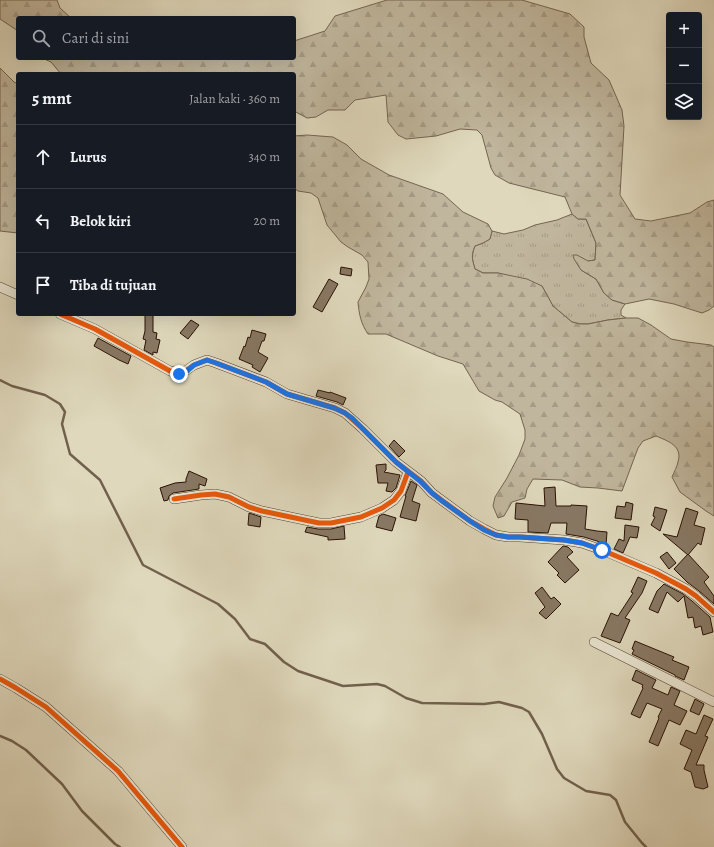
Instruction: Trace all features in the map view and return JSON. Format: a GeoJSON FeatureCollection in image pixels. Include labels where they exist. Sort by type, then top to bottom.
{"type":"FeatureCollection","features":[{"type":"Feature","properties":{"kind":"street"},"geometry":{"type":"LineString","coordinates":[[0,288],[16,294]]}},
{"type":"Feature","properties":{"kind":"street"},"geometry":{"type":"LineString","coordinates":[[65,316],[95,329],[170,371],[179,374],[194,365],[207,360],[266,382],[287,394],[334,408],[345,413],[396,462],[420,481],[432,493],[484,530],[496,535],[508,537],[564,540],[582,543],[602,550],[656,573],[686,589],[714,612]]}},
{"type":"Feature","properties":{"kind":"street"},"geometry":{"type":"LineString","coordinates":[[174,499],[215,494],[229,497],[262,512],[331,524],[361,517],[382,508],[394,500],[401,491],[408,472]]}},
{"type":"Feature","properties":{"kind":"street"},"geometry":{"type":"LineString","coordinates":[[594,642],[714,702]]}},
{"type":"Feature","properties":{"kind":"street"},"geometry":{"type":"LineString","coordinates":[[0,679],[46,707],[118,771],[182,847]]}},
{"type":"Feature","properties":{"kind":"green space"},"geometry":{"type":"Polygon","coordinates":[[[0,0],[57,0],[60,8],[69,16],[16,16],[16,30],[0,19],[0,0]]]}},
{"type":"Feature","properties":{"kind":"green space"},"geometry":{"type":"Polygon","coordinates":[[[387,0],[522,0],[570,14],[584,27],[584,37],[591,63],[609,80],[622,110],[624,126],[620,195],[635,219],[651,221],[690,213],[707,202],[714,200],[714,306],[702,313],[674,304],[649,299],[625,304],[612,300],[604,293],[596,279],[581,270],[574,259],[573,255],[577,255],[588,261],[595,260],[596,243],[586,219],[578,219],[572,214],[565,197],[509,183],[495,175],[491,168],[482,135],[477,130],[460,129],[436,136],[406,139],[398,135],[388,122],[386,95],[355,100],[345,110],[328,110],[316,117],[307,118],[296,112],[296,72],[59,72],[51,62],[46,60],[296,60],[296,40],[325,31],[335,16],[387,0]]]}},
{"type":"Feature","properties":{"kind":"green space"},"geometry":{"type":"Polygon","coordinates":[[[0,68],[16,83],[16,233],[0,231],[0,68]]]}},
{"type":"Feature","properties":{"kind":"green space"},"geometry":{"type":"Polygon","coordinates":[[[296,136],[333,137],[347,145],[361,159],[389,175],[443,194],[463,212],[488,224],[492,231],[490,239],[475,246],[472,255],[475,269],[483,273],[498,273],[527,279],[542,286],[553,306],[572,322],[588,324],[608,320],[638,318],[671,339],[711,345],[714,347],[714,516],[680,492],[672,477],[678,464],[678,452],[670,442],[656,436],[643,441],[638,448],[622,491],[580,487],[562,480],[533,479],[527,489],[525,498],[512,502],[504,516],[498,518],[493,506],[495,497],[519,455],[525,439],[525,430],[520,414],[502,402],[495,400],[479,391],[463,364],[438,356],[386,334],[368,334],[361,319],[358,302],[369,279],[368,262],[362,255],[341,242],[327,225],[318,198],[311,193],[296,190],[296,136]]]}},
{"type":"Feature","properties":{"kind":"green space"},"geometry":{"type":"Polygon","coordinates":[[[572,214],[578,219],[586,219],[596,243],[595,260],[588,261],[581,270],[596,279],[604,293],[612,300],[625,304],[621,310],[621,315],[626,318],[588,324],[572,322],[553,306],[542,286],[498,273],[483,273],[475,269],[472,257],[475,246],[490,239],[492,231],[504,234],[523,230],[572,214]]]}},
{"type":"Feature","properties":{"kind":"building"},"geometry":{"type":"Polygon","coordinates":[[[341,267],[352,269],[351,276],[340,274],[341,267]]]}},
{"type":"Feature","properties":{"kind":"building"},"geometry":{"type":"Polygon","coordinates":[[[329,279],[338,284],[322,312],[313,307],[329,279]]]}},
{"type":"Feature","properties":{"kind":"building"},"geometry":{"type":"Polygon","coordinates":[[[145,316],[153,316],[153,332],[157,333],[156,339],[160,340],[157,353],[153,352],[153,355],[144,350],[146,340],[143,339],[145,331],[145,316]]]}},
{"type":"Feature","properties":{"kind":"building"},"geometry":{"type":"Polygon","coordinates":[[[191,320],[199,325],[188,339],[180,333],[191,320]]]}},
{"type":"Feature","properties":{"kind":"building"},"geometry":{"type":"Polygon","coordinates":[[[252,330],[266,334],[258,352],[268,358],[260,372],[252,367],[253,365],[239,359],[248,337],[250,338],[252,330]]]}},
{"type":"Feature","properties":{"kind":"building"},"geometry":{"type":"Polygon","coordinates":[[[98,338],[131,356],[128,364],[94,346],[98,338]]]}},
{"type":"Feature","properties":{"kind":"building"},"geometry":{"type":"Polygon","coordinates":[[[318,390],[330,392],[346,398],[343,405],[316,396],[318,390]]]}},
{"type":"Feature","properties":{"kind":"building"},"geometry":{"type":"Polygon","coordinates":[[[394,440],[405,451],[399,457],[389,446],[394,440]]]}},
{"type":"Feature","properties":{"kind":"building"},"geometry":{"type":"Polygon","coordinates":[[[386,464],[386,470],[384,472],[400,475],[396,488],[392,492],[386,491],[388,483],[378,483],[376,465],[386,464]]]}},
{"type":"Feature","properties":{"kind":"building"},"geometry":{"type":"Polygon","coordinates":[[[189,471],[207,479],[205,486],[199,484],[199,489],[173,493],[169,496],[168,500],[164,501],[160,488],[175,483],[186,482],[189,471]]]}},
{"type":"Feature","properties":{"kind":"building"},"geometry":{"type":"Polygon","coordinates":[[[411,481],[417,485],[412,501],[420,504],[416,521],[400,517],[405,496],[411,481]]]}},
{"type":"Feature","properties":{"kind":"building"},"geometry":{"type":"Polygon","coordinates":[[[555,487],[556,506],[587,506],[585,529],[607,532],[606,545],[584,537],[566,534],[567,523],[551,523],[548,533],[528,532],[528,520],[515,519],[516,503],[545,506],[544,488],[555,487]]]}},
{"type":"Feature","properties":{"kind":"building"},"geometry":{"type":"Polygon","coordinates":[[[626,502],[633,504],[631,520],[615,518],[617,506],[625,507],[626,502]]]}},
{"type":"Feature","properties":{"kind":"building"},"geometry":{"type":"Polygon","coordinates":[[[655,507],[667,510],[660,531],[651,525],[655,517],[653,516],[655,507]]]}},
{"type":"Feature","properties":{"kind":"building"},"geometry":{"type":"Polygon","coordinates":[[[686,508],[698,512],[694,525],[705,528],[701,545],[698,543],[688,555],[663,534],[677,537],[686,508]]]}},
{"type":"Feature","properties":{"kind":"building"},"geometry":{"type":"Polygon","coordinates":[[[249,513],[261,517],[260,527],[248,525],[249,513]]]}},
{"type":"Feature","properties":{"kind":"building"},"geometry":{"type":"Polygon","coordinates":[[[383,514],[396,518],[392,531],[376,527],[379,516],[383,514]]]}},
{"type":"Feature","properties":{"kind":"building"},"geometry":{"type":"Polygon","coordinates":[[[625,525],[639,527],[637,538],[630,537],[623,553],[614,549],[619,539],[624,541],[625,525]]]}},
{"type":"Feature","properties":{"kind":"building"},"geometry":{"type":"Polygon","coordinates":[[[344,526],[345,539],[328,540],[328,537],[305,532],[307,527],[331,529],[344,526]]]}},
{"type":"Feature","properties":{"kind":"building"},"geometry":{"type":"Polygon","coordinates":[[[563,546],[568,547],[573,552],[567,557],[579,570],[565,583],[557,575],[559,573],[548,562],[563,546]]]}},
{"type":"Feature","properties":{"kind":"building"},"geometry":{"type":"Polygon","coordinates":[[[667,552],[676,563],[669,569],[660,557],[667,552]]]}},
{"type":"Feature","properties":{"kind":"building"},"geometry":{"type":"Polygon","coordinates":[[[688,554],[709,577],[704,582],[714,596],[714,604],[687,582],[674,569],[688,554]]]}},
{"type":"Feature","properties":{"kind":"building"},"geometry":{"type":"Polygon","coordinates":[[[638,577],[647,581],[642,593],[625,618],[630,620],[620,643],[601,636],[611,613],[618,616],[633,593],[631,592],[638,577]]]}},
{"type":"Feature","properties":{"kind":"building"},"geometry":{"type":"Polygon","coordinates":[[[664,584],[683,594],[710,617],[713,632],[703,635],[701,626],[695,628],[693,617],[688,618],[684,596],[678,602],[667,592],[658,613],[649,609],[657,591],[664,584]]]}},
{"type":"Feature","properties":{"kind":"building"},"geometry":{"type":"Polygon","coordinates":[[[542,587],[551,599],[554,597],[561,604],[546,619],[539,613],[545,607],[535,593],[542,587]]]}},
{"type":"Feature","properties":{"kind":"building"},"geometry":{"type":"Polygon","coordinates":[[[635,641],[674,657],[672,660],[689,667],[684,680],[632,654],[635,641]]]}},
{"type":"Feature","properties":{"kind":"building"},"geometry":{"type":"Polygon","coordinates":[[[636,670],[656,680],[652,688],[668,695],[671,687],[680,691],[674,705],[687,711],[680,725],[669,720],[658,746],[649,742],[662,709],[647,703],[640,718],[631,714],[643,688],[643,685],[632,680],[636,670]]]}},
{"type":"Feature","properties":{"kind":"building"},"geometry":{"type":"Polygon","coordinates":[[[695,699],[704,704],[699,715],[690,711],[695,699]]]}},
{"type":"Feature","properties":{"kind":"building"},"geometry":{"type":"Polygon","coordinates":[[[704,715],[713,719],[705,736],[708,737],[696,765],[704,765],[708,787],[703,789],[695,787],[691,772],[684,769],[692,750],[680,744],[686,730],[696,734],[704,715]]]}},
{"type":"Feature","properties":{"kind":"waterway"},"geometry":{"type":"LineString","coordinates":[[0,380],[12,386],[45,395],[60,404],[65,412],[62,424],[70,454],[100,480],[143,565],[218,604],[235,619],[250,639],[265,644],[284,662],[298,671],[343,686],[377,684],[385,686],[406,698],[422,703],[484,704],[499,702],[522,708],[529,712],[542,734],[557,769],[564,778],[586,791],[610,795],[616,800],[625,822],[646,847]]}},
{"type":"Feature","properties":{"kind":"waterway"},"geometry":{"type":"LineString","coordinates":[[0,736],[12,741],[26,750],[62,784],[82,811],[115,844],[120,847]]}},
{"type":"Feature","properties":{"kind":"cycle path"},"geometry":{"type":"LineString","coordinates":[[65,316],[95,329],[170,371],[179,373],[184,372],[194,365],[207,360],[266,382],[287,394],[335,408],[345,413],[396,462],[421,481],[432,493],[470,521],[484,529],[496,535],[564,540],[582,543],[602,550],[656,573],[686,589],[714,612]]}},
{"type":"Feature","properties":{"kind":"cycle path"},"geometry":{"type":"LineString","coordinates":[[174,499],[215,494],[229,497],[249,507],[262,511],[319,523],[331,523],[361,517],[382,508],[394,500],[401,491],[408,472]]}},
{"type":"Feature","properties":{"kind":"cycle path"},"geometry":{"type":"LineString","coordinates":[[0,679],[46,707],[118,771],[182,847]]}},
{"type":"Feature","properties":{"kind":"route"},"geometry":{"type":"LineString","coordinates":[[179,374],[187,371],[202,361],[207,360],[266,382],[287,394],[334,408],[352,418],[396,462],[420,481],[432,493],[484,530],[496,535],[508,537],[564,540],[582,543],[602,550]]}}]}
